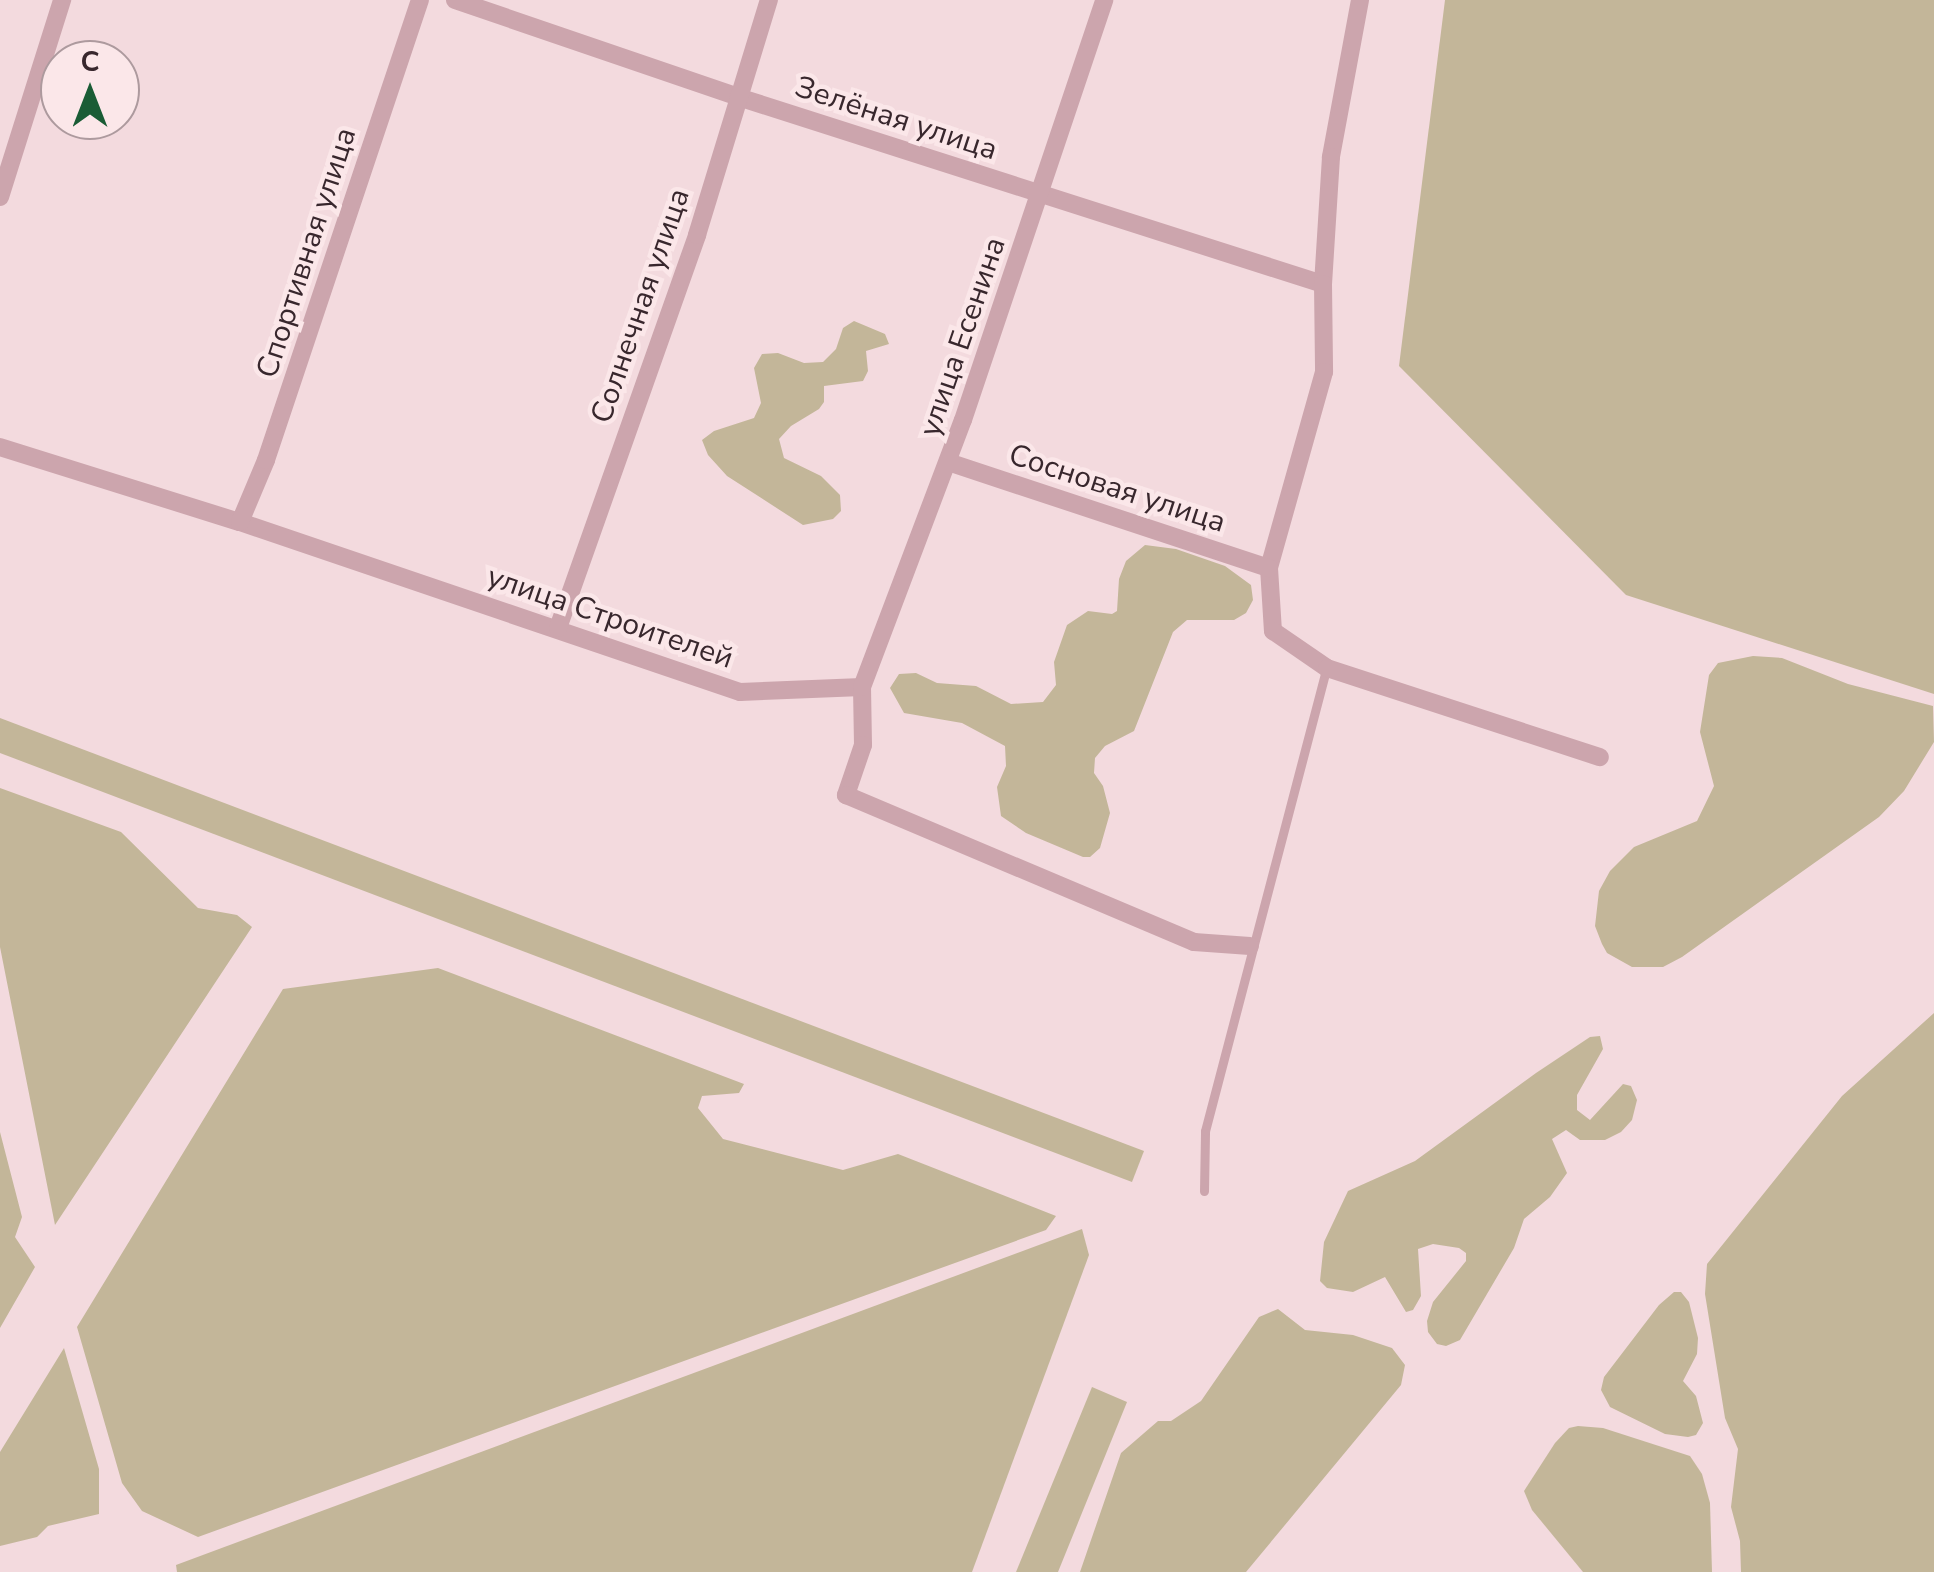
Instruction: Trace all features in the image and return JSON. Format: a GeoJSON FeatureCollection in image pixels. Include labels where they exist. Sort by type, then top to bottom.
{"type":"FeatureCollection","features":[{"type":"Feature","properties":{"kind":"street"},"geometry":{"type":"LineString","coordinates":[[0,197],[62,0]]}},
{"type":"Feature","properties":{"kind":"street","name":"Спортивная улица"},"geometry":{"type":"LineString","coordinates":[[240,522],[266,460],[420,0]]}},
{"type":"Feature","properties":{"kind":"street","name":"Зелёная улица"},"geometry":{"type":"LineString","coordinates":[[455,0],[738,96],[1322,284]]}},
{"type":"Feature","properties":{"kind":"street","name":"Солнечная улица"},"geometry":{"type":"LineString","coordinates":[[558,628],[697,235],[769,0]]}},
{"type":"Feature","properties":{"kind":"street","name":"улица Есенина"},"geometry":{"type":"LineString","coordinates":[[862,687],[948,462],[1104,0]]}},
{"type":"Feature","properties":{"kind":"street"},"geometry":{"type":"LineString","coordinates":[[1360,0],[1331,157],[1322,284],[1324,372],[1269,568],[1272,631],[1327,668],[1600,757]]}},
{"type":"Feature","properties":{"kind":"street","name":"улица Строителей"},"geometry":{"type":"LineString","coordinates":[[0,447],[240,522],[740,692],[862,687]]}},
{"type":"Feature","properties":{"kind":"street","name":"Сосновая улица"},"geometry":{"type":"LineString","coordinates":[[948,462],[1269,568]]}},
{"type":"Feature","properties":{"kind":"street"},"geometry":{"type":"LineString","coordinates":[[862,687],[863,746],[846,795],[1194,942],[1250,946]]}},
{"type":"Feature","properties":{"kind":"lane"},"geometry":{"type":"LineString","coordinates":[[1204,1190],[1205,1131],[1250,946],[1327,668]]}},
{"type":"Feature","properties":{"kind":"shaded area"},"geometry":{"type":"Polygon","coordinates":[[[1445,0],[1934,0],[1934,694],[1626,595],[1399,366],[1445,0]]]}},
{"type":"Feature","properties":{"kind":"shaded area"},"geometry":{"type":"Polygon","coordinates":[[[854,321],[885,334],[889,344],[866,351],[868,371],[863,381],[824,386],[824,402],[819,409],[791,426],[779,439],[784,458],[821,476],[840,495],[841,511],[833,519],[803,525],[727,476],[708,455],[702,440],[714,431],[754,418],[761,403],[754,368],[762,354],[778,353],[804,363],[823,362],[836,349],[843,328],[854,321]]]}},
{"type":"Feature","properties":{"kind":"shaded area"},"geometry":{"type":"Polygon","coordinates":[[[1145,545],[1176,549],[1225,566],[1251,585],[1253,600],[1246,613],[1234,620],[1187,620],[1173,632],[1134,731],[1105,746],[1095,758],[1094,773],[1103,786],[1110,813],[1100,848],[1090,857],[1083,857],[1026,833],[1001,816],[997,787],[1006,766],[1005,746],[962,723],[904,713],[890,688],[899,674],[916,673],[937,683],[976,686],[1011,704],[1043,702],[1056,685],[1054,662],[1067,625],[1088,611],[1117,611],[1119,579],[1126,561],[1145,545]]]}},
{"type":"Feature","properties":{"kind":"shaded area"},"geometry":{"type":"Polygon","coordinates":[[[1753,656],[1782,658],[1848,684],[1933,706],[1934,742],[1904,791],[1879,817],[1682,957],[1663,967],[1632,967],[1607,953],[1602,944],[1595,926],[1599,891],[1610,871],[1634,847],[1697,821],[1714,786],[1700,732],[1709,675],[1718,663],[1753,656]]]}},
{"type":"Feature","properties":{"kind":"shaded area"},"geometry":{"type":"Polygon","coordinates":[[[0,718],[1144,1151],[1132,1182],[0,753],[0,718]]]}},
{"type":"Feature","properties":{"kind":"shaded area"},"geometry":{"type":"Polygon","coordinates":[[[0,788],[121,832],[198,908],[237,915],[252,927],[55,1225],[0,947],[0,788]]]}},
{"type":"Feature","properties":{"kind":"shaded area"},"geometry":{"type":"Polygon","coordinates":[[[438,968],[744,1084],[739,1093],[702,1096],[698,1108],[723,1139],[843,1170],[898,1154],[1056,1216],[1046,1230],[198,1537],[142,1511],[122,1483],[77,1327],[283,989],[438,968]]]}},
{"type":"Feature","properties":{"kind":"shaded area"},"geometry":{"type":"Polygon","coordinates":[[[1934,1013],[1934,1572],[1741,1572],[1740,1541],[1731,1507],[1738,1449],[1725,1418],[1705,1294],[1707,1264],[1842,1096],[1934,1013]]]}},
{"type":"Feature","properties":{"kind":"shaded area"},"geometry":{"type":"Polygon","coordinates":[[[1600,1036],[1603,1049],[1577,1095],[1577,1110],[1590,1120],[1623,1084],[1631,1086],[1637,1100],[1632,1120],[1621,1132],[1605,1140],[1580,1140],[1566,1130],[1552,1139],[1567,1173],[1550,1197],[1524,1219],[1514,1248],[1460,1340],[1446,1346],[1437,1344],[1428,1332],[1427,1321],[1433,1302],[1466,1261],[1466,1253],[1459,1248],[1433,1244],[1418,1249],[1421,1296],[1413,1310],[1406,1312],[1385,1277],[1353,1292],[1327,1288],[1320,1281],[1324,1242],[1348,1191],[1415,1161],[1536,1073],[1590,1037],[1600,1036]]]}},
{"type":"Feature","properties":{"kind":"shaded area"},"geometry":{"type":"Polygon","coordinates":[[[0,1132],[22,1217],[15,1237],[35,1267],[0,1328],[0,1132]]]}},
{"type":"Feature","properties":{"kind":"shaded area"},"geometry":{"type":"Polygon","coordinates":[[[1082,1229],[1089,1255],[972,1572],[177,1572],[176,1565],[1082,1229]]]}},
{"type":"Feature","properties":{"kind":"shaded area"},"geometry":{"type":"Polygon","coordinates":[[[1674,1292],[1681,1292],[1689,1302],[1698,1338],[1697,1354],[1683,1381],[1696,1396],[1703,1423],[1696,1435],[1688,1437],[1665,1434],[1610,1407],[1601,1390],[1604,1377],[1659,1305],[1674,1292]]]}},
{"type":"Feature","properties":{"kind":"shaded area"},"geometry":{"type":"Polygon","coordinates":[[[1278,1309],[1305,1330],[1353,1335],[1392,1348],[1405,1365],[1401,1385],[1246,1572],[1080,1572],[1121,1453],[1158,1421],[1171,1421],[1201,1401],[1259,1317],[1278,1309]]]}},
{"type":"Feature","properties":{"kind":"shaded area"},"geometry":{"type":"Polygon","coordinates":[[[64,1348],[99,1469],[99,1514],[48,1526],[37,1537],[0,1546],[0,1452],[64,1348]]]}},
{"type":"Feature","properties":{"kind":"shaded area"},"geometry":{"type":"Polygon","coordinates":[[[1092,1387],[1127,1402],[1058,1572],[1016,1572],[1092,1387]]]}},
{"type":"Feature","properties":{"kind":"shaded area"},"geometry":{"type":"Polygon","coordinates":[[[1569,1428],[1603,1428],[1690,1456],[1702,1474],[1710,1503],[1712,1572],[1583,1572],[1532,1510],[1524,1491],[1555,1443],[1569,1428]]]}}]}
